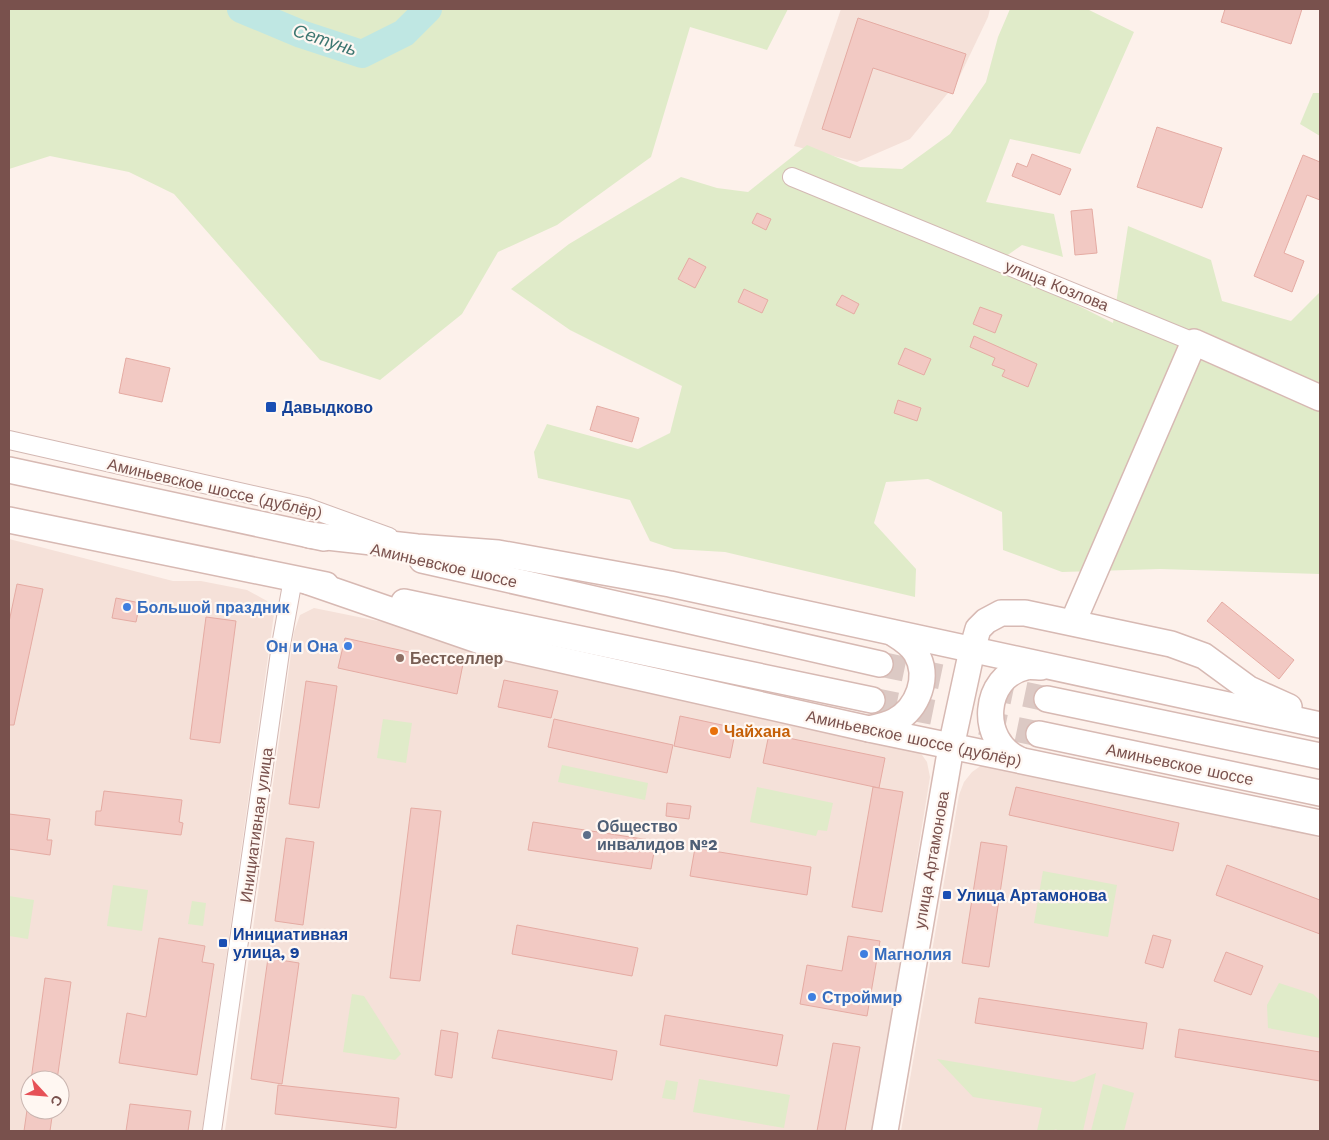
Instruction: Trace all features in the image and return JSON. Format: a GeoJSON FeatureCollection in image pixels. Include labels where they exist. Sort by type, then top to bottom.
{"type":"FeatureCollection","features":[{"type":"Feature","properties":{"kind":"main road","name":"улица Козлова"},"geometry":{"type":"LineString","coordinates":[[1194,342],[1320,398]]}},
{"type":"Feature","properties":{"kind":"main road"},"geometry":{"type":"LineString","coordinates":[[1073,622],[1194,342]]}},
{"type":"Feature","properties":{"kind":"main road","name":"Аминьевское шоссе"},"geometry":{"type":"LineString","coordinates":[[9,470],[309,535],[880,664]]}},
{"type":"Feature","properties":{"kind":"main road"},"geometry":{"type":"LineString","coordinates":[[9,520],[872,700]]}},
{"type":"Feature","properties":{"kind":"main road","name":"Аминьевское шоссе (дублёр)"},"geometry":{"type":"LineString","coordinates":[[309,535],[417,547],[498,553],[670,584],[1046,667],[1320,724]]}},
{"type":"Feature","properties":{"kind":"main road","name":"Аминьевское шоссе (дублёр)"},"geometry":{"type":"LineString","coordinates":[[301,580],[486,644],[869,730],[1320,823]]}},
{"type":"Feature","properties":{"kind":"main road","name":"улица Артамонова"},"geometry":{"type":"LineString","coordinates":[[885,1131],[951,747],[972,650],[978,629],[986,620],[1001,613],[1025,613],[1170,644],[1204,656],[1249,689],[1320,720]]}},
{"type":"Feature","properties":{"kind":"main road"},"geometry":{"type":"LineString","coordinates":[[869,730],[886,725],[902,716],[914,703],[921,686],[921,669],[916,652],[893,633]]}},
{"type":"Feature","properties":{"kind":"main road"},"geometry":{"type":"LineString","coordinates":[[1025,762],[1007,754],[996,740],[991,723],[991,705],[998,688],[1010,675],[1026,667],[1046,667]]}},
{"type":"Feature","properties":{"kind":"main road"},"geometry":{"type":"LineString","coordinates":[[1047,699],[1320,756]]}},
{"type":"Feature","properties":{"kind":"main road","name":"Аминьевское шоссе"},"geometry":{"type":"LineString","coordinates":[[1040,734],[1320,793]]}},
{"type":"Feature","properties":{"kind":"street","name":"улица Козлова"},"geometry":{"type":"LineString","coordinates":[[792,177],[1194,342]]}},
{"type":"Feature","properties":{"kind":"street","name":"Аминьевское шоссе (дублёр)"},"geometry":{"type":"LineString","coordinates":[[9,440],[306,506],[417,547]]}},
{"type":"Feature","properties":{"kind":"street","name":"Инициативная улица"},"geometry":{"type":"LineString","coordinates":[[212,1131],[240,945],[281,645],[301,580]]}},
{"type":"Feature","properties":{"kind":"shaded area"},"geometry":{"type":"Polygon","coordinates":[[[841,9],[990,9],[957,82],[910,139],[857,162],[794,146],[841,9]]]}},
{"type":"Feature","properties":{"kind":"shaded area"},"geometry":{"type":"Polygon","coordinates":[[[9,539],[173,581],[201,581],[247,590],[267,601],[274,614],[202,1131],[9,1131],[9,539]]]}},
{"type":"Feature","properties":{"kind":"shaded area"},"geometry":{"type":"Polygon","coordinates":[[[314,608],[398,625],[480,655],[917,748],[927,762],[930,777],[873,1131],[225,1131],[294,632],[300,615],[314,608]]]}},
{"type":"Feature","properties":{"kind":"shaded area"},"geometry":{"type":"Polygon","coordinates":[[[982,765],[1253,816],[1320,838],[1320,1131],[901,1131],[959,795],[964,782],[972,772],[982,765]]]}},
{"type":"Feature","properties":{"kind":"green space"},"geometry":{"type":"Polygon","coordinates":[[[9,9],[788,9],[767,50],[690,27],[651,157],[557,225],[498,252],[462,314],[380,380],[320,360],[174,194],[129,172],[50,156],[9,169],[9,9]]]}},
{"type":"Feature","properties":{"kind":"green space"},"geometry":{"type":"Polygon","coordinates":[[[1010,9],[1087,9],[1134,32],[1080,154],[1010,139],[986,202],[1054,214],[1063,257],[1022,245],[995,264],[1113,323],[1128,226],[1211,260],[1222,301],[1291,321],[1320,292],[1320,574],[1160,569],[1062,572],[1003,550],[1002,512],[928,479],[886,482],[874,523],[916,569],[915,597],[725,552],[674,549],[650,541],[630,500],[538,478],[534,452],[547,424],[638,449],[670,433],[682,386],[570,330],[511,289],[569,244],[681,177],[717,188],[748,192],[807,145],[860,167],[902,169],[950,134],[986,82],[998,37],[1010,9]]]}},
{"type":"Feature","properties":{"kind":"green space"},"geometry":{"type":"Polygon","coordinates":[[[1313,93],[1320,93],[1320,136],[1300,124],[1313,93]]]}},
{"type":"Feature","properties":{"kind":"green space"},"geometry":{"type":"Polygon","coordinates":[[[383,719],[412,723],[406,763],[377,758],[383,719]]]}},
{"type":"Feature","properties":{"kind":"green space"},"geometry":{"type":"Polygon","coordinates":[[[562,765],[648,783],[645,800],[558,782],[562,765]]]}},
{"type":"Feature","properties":{"kind":"green space"},"geometry":{"type":"Polygon","coordinates":[[[757,787],[833,803],[827,831],[818,830],[816,836],[750,822],[757,787]]]}},
{"type":"Feature","properties":{"kind":"green space"},"geometry":{"type":"Polygon","coordinates":[[[1043,871],[1117,885],[1108,937],[1034,923],[1043,871]]]}},
{"type":"Feature","properties":{"kind":"green space"},"geometry":{"type":"Polygon","coordinates":[[[113,885],[148,890],[142,931],[107,926],[113,885]]]}},
{"type":"Feature","properties":{"kind":"green space"},"geometry":{"type":"Polygon","coordinates":[[[9,896],[34,900],[28,939],[9,936],[9,896]]]}},
{"type":"Feature","properties":{"kind":"green space"},"geometry":{"type":"Polygon","coordinates":[[[192,901],[206,903],[203,926],[188,924],[192,901]]]}},
{"type":"Feature","properties":{"kind":"green space"},"geometry":{"type":"Polygon","coordinates":[[[1279,983],[1313,994],[1320,1001],[1320,1038],[1268,1028],[1267,1005],[1279,983]]]}},
{"type":"Feature","properties":{"kind":"green space"},"geometry":{"type":"Polygon","coordinates":[[[352,994],[364,996],[401,1054],[395,1060],[343,1052],[352,994]]]}},
{"type":"Feature","properties":{"kind":"green space"},"geometry":{"type":"Polygon","coordinates":[[[937,1059],[1074,1082],[1096,1073],[1083,1131],[1054,1131],[1057,1129],[1037,1131],[1042,1108],[973,1097],[937,1059]]]}},
{"type":"Feature","properties":{"kind":"green space"},"geometry":{"type":"Polygon","coordinates":[[[699,1079],[790,1095],[784,1128],[693,1112],[699,1079]]]}},
{"type":"Feature","properties":{"kind":"green space"},"geometry":{"type":"Polygon","coordinates":[[[666,1080],[678,1082],[675,1100],[662,1098],[666,1080]]]}},
{"type":"Feature","properties":{"kind":"green space"},"geometry":{"type":"Polygon","coordinates":[[[1103,1084],[1134,1093],[1124,1131],[1091,1131],[1103,1084]]]}},
{"type":"Feature","properties":{"kind":"building"},"geometry":{"type":"Polygon","coordinates":[[[1225,9],[1302,9],[1291,44],[1221,22],[1225,9]]]}},
{"type":"Feature","properties":{"kind":"building"},"geometry":{"type":"Polygon","coordinates":[[[858,18],[966,54],[953,94],[873,68],[850,138],[822,129],[858,18]]]}},
{"type":"Feature","properties":{"kind":"building"},"geometry":{"type":"Polygon","coordinates":[[[1157,127],[1222,148],[1202,208],[1137,187],[1157,127]]]}},
{"type":"Feature","properties":{"kind":"building"},"geometry":{"type":"Polygon","coordinates":[[[1032,154],[1071,169],[1060,195],[1012,176],[1017,163],[1027,167],[1032,154]]]}},
{"type":"Feature","properties":{"kind":"building"},"geometry":{"type":"Polygon","coordinates":[[[1303,155],[1320,162],[1320,200],[1307,195],[1284,253],[1304,261],[1292,292],[1254,276],[1303,155]]]}},
{"type":"Feature","properties":{"kind":"building"},"geometry":{"type":"Polygon","coordinates":[[[1092,209],[1097,253],[1075,255],[1071,211],[1092,209]]]}},
{"type":"Feature","properties":{"kind":"building"},"geometry":{"type":"Polygon","coordinates":[[[757,213],[771,219],[766,230],[752,223],[757,213]]]}},
{"type":"Feature","properties":{"kind":"building"},"geometry":{"type":"Polygon","coordinates":[[[689,258],[706,267],[695,288],[678,279],[689,258]]]}},
{"type":"Feature","properties":{"kind":"building"},"geometry":{"type":"Polygon","coordinates":[[[744,289],[768,300],[762,313],[738,302],[744,289]]]}},
{"type":"Feature","properties":{"kind":"building"},"geometry":{"type":"Polygon","coordinates":[[[842,295],[859,304],[854,314],[836,305],[842,295]]]}},
{"type":"Feature","properties":{"kind":"building"},"geometry":{"type":"Polygon","coordinates":[[[980,307],[1002,315],[995,333],[973,324],[980,307]]]}},
{"type":"Feature","properties":{"kind":"building"},"geometry":{"type":"Polygon","coordinates":[[[974,336],[1037,364],[1028,387],[1002,376],[1005,370],[992,365],[995,358],[970,347],[974,336]]]}},
{"type":"Feature","properties":{"kind":"building"},"geometry":{"type":"Polygon","coordinates":[[[905,348],[931,359],[924,375],[898,364],[905,348]]]}},
{"type":"Feature","properties":{"kind":"building"},"geometry":{"type":"Polygon","coordinates":[[[126,358],[170,368],[162,402],[119,393],[126,358]]]}},
{"type":"Feature","properties":{"kind":"building"},"geometry":{"type":"Polygon","coordinates":[[[898,400],[921,408],[917,421],[894,413],[898,400]]]}},
{"type":"Feature","properties":{"kind":"building"},"geometry":{"type":"Polygon","coordinates":[[[597,406],[639,418],[632,442],[590,430],[597,406]]]}},
{"type":"Feature","properties":{"kind":"building"},"geometry":{"type":"Polygon","coordinates":[[[17,584],[43,589],[14,725],[9,725],[9,622],[17,584]]]}},
{"type":"Feature","properties":{"kind":"building"},"geometry":{"type":"Polygon","coordinates":[[[116,598],[140,603],[136,622],[112,618],[116,598]]]}},
{"type":"Feature","properties":{"kind":"building"},"geometry":{"type":"Polygon","coordinates":[[[1222,602],[1294,660],[1279,679],[1207,621],[1222,602]]]}},
{"type":"Feature","properties":{"kind":"building"},"geometry":{"type":"Polygon","coordinates":[[[206,617],[236,621],[220,743],[190,739],[206,617]]]}},
{"type":"Feature","properties":{"kind":"building"},"geometry":{"type":"Polygon","coordinates":[[[345,638],[463,664],[457,694],[338,668],[345,638]]]}},
{"type":"Feature","properties":{"kind":"building"},"geometry":{"type":"Polygon","coordinates":[[[504,680],[558,691],[551,718],[498,707],[504,680]]]}},
{"type":"Feature","properties":{"kind":"building"},"geometry":{"type":"Polygon","coordinates":[[[306,681],[337,686],[319,808],[289,804],[306,681]]]}},
{"type":"Feature","properties":{"kind":"building"},"geometry":{"type":"Polygon","coordinates":[[[680,716],[736,728],[730,758],[674,746],[680,716]]]}},
{"type":"Feature","properties":{"kind":"building"},"geometry":{"type":"Polygon","coordinates":[[[554,719],[673,745],[667,773],[548,747],[554,719]]]}},
{"type":"Feature","properties":{"kind":"building"},"geometry":{"type":"Polygon","coordinates":[[[769,734],[885,758],[879,788],[763,763],[769,734]]]}},
{"type":"Feature","properties":{"kind":"building"},"geometry":{"type":"Polygon","coordinates":[[[873,787],[903,792],[882,912],[852,907],[873,787]]]}},
{"type":"Feature","properties":{"kind":"building"},"geometry":{"type":"Polygon","coordinates":[[[1016,787],[1179,823],[1173,851],[1009,815],[1016,787]]]}},
{"type":"Feature","properties":{"kind":"building"},"geometry":{"type":"Polygon","coordinates":[[[104,791],[182,800],[179,822],[183,823],[181,835],[95,825],[96,811],[101,811],[104,791]]]}},
{"type":"Feature","properties":{"kind":"building"},"geometry":{"type":"Polygon","coordinates":[[[667,803],[691,806],[689,819],[666,816],[667,803]]]}},
{"type":"Feature","properties":{"kind":"building"},"geometry":{"type":"Polygon","coordinates":[[[411,808],[441,811],[420,981],[390,978],[411,808]]]}},
{"type":"Feature","properties":{"kind":"building"},"geometry":{"type":"Polygon","coordinates":[[[9,814],[50,819],[47,840],[52,840],[50,855],[9,849],[9,814]]]}},
{"type":"Feature","properties":{"kind":"building"},"geometry":{"type":"Polygon","coordinates":[[[533,822],[656,841],[651,869],[528,850],[533,822]]]}},
{"type":"Feature","properties":{"kind":"building"},"geometry":{"type":"Polygon","coordinates":[[[286,838],[314,842],[303,925],[275,921],[286,838]]]}},
{"type":"Feature","properties":{"kind":"building"},"geometry":{"type":"Polygon","coordinates":[[[981,842],[1007,846],[989,967],[962,963],[981,842]]]}},
{"type":"Feature","properties":{"kind":"building"},"geometry":{"type":"Polygon","coordinates":[[[695,848],[811,867],[807,895],[690,876],[695,848]]]}},
{"type":"Feature","properties":{"kind":"building"},"geometry":{"type":"Polygon","coordinates":[[[1227,865],[1320,900],[1320,934],[1216,895],[1227,865]]]}},
{"type":"Feature","properties":{"kind":"building"},"geometry":{"type":"Polygon","coordinates":[[[517,925],[638,948],[632,976],[512,954],[517,925]]]}},
{"type":"Feature","properties":{"kind":"building"},"geometry":{"type":"Polygon","coordinates":[[[1153,935],[1171,940],[1163,968],[1145,963],[1153,935]]]}},
{"type":"Feature","properties":{"kind":"building"},"geometry":{"type":"Polygon","coordinates":[[[848,936],[880,941],[867,1016],[800,1004],[807,965],[842,971],[848,936]]]}},
{"type":"Feature","properties":{"kind":"building"},"geometry":{"type":"Polygon","coordinates":[[[159,938],[205,946],[202,962],[214,964],[197,1075],[119,1063],[127,1013],[146,1017],[159,938]]]}},
{"type":"Feature","properties":{"kind":"building"},"geometry":{"type":"Polygon","coordinates":[[[1226,952],[1263,966],[1251,995],[1214,981],[1226,952]]]}},
{"type":"Feature","properties":{"kind":"building"},"geometry":{"type":"Polygon","coordinates":[[[268,958],[299,963],[282,1084],[251,1079],[268,958]]]}},
{"type":"Feature","properties":{"kind":"building"},"geometry":{"type":"Polygon","coordinates":[[[45,978],[71,982],[58,1070],[32,1070],[45,978]]]}},
{"type":"Feature","properties":{"kind":"building"},"geometry":{"type":"Polygon","coordinates":[[[979,998],[1147,1023],[1143,1049],[975,1023],[979,998]]]}},
{"type":"Feature","properties":{"kind":"building"},"geometry":{"type":"Polygon","coordinates":[[[665,1015],[783,1035],[777,1066],[660,1045],[665,1015]]]}},
{"type":"Feature","properties":{"kind":"building"},"geometry":{"type":"Polygon","coordinates":[[[1179,1029],[1320,1052],[1320,1081],[1175,1057],[1179,1029]]]}},
{"type":"Feature","properties":{"kind":"building"},"geometry":{"type":"Polygon","coordinates":[[[441,1030],[458,1033],[452,1078],[435,1075],[441,1030]]]}},
{"type":"Feature","properties":{"kind":"building"},"geometry":{"type":"Polygon","coordinates":[[[498,1030],[617,1051],[612,1080],[492,1058],[498,1030]]]}},
{"type":"Feature","properties":{"kind":"building"},"geometry":{"type":"Polygon","coordinates":[[[833,1043],[860,1047],[845,1131],[817,1131],[833,1043]]]}},
{"type":"Feature","properties":{"kind":"building"},"geometry":{"type":"Polygon","coordinates":[[[278,1085],[399,1098],[396,1128],[275,1114],[278,1085]]]}},
{"type":"Feature","properties":{"kind":"building"},"geometry":{"type":"Polygon","coordinates":[[[130,1104],[191,1111],[188,1131],[126,1131],[130,1104]]]}},
{"type":"Feature","properties":{"kind":"building"},"geometry":{"type":"Polygon","coordinates":[[[26,1120],[52,1120],[50,1131],[24,1131],[26,1120]]]}},
{"type":"Feature","properties":{"kind":"waterway","name":"Сетунь"},"geometry":{"type":"LineString","coordinates":[[241,9],[301,34],[362,54],[404,33],[428,9]]}},
{"type":"Feature","properties":{"kind":"tunnel"},"geometry":{"type":"LineString","coordinates":[[880,664],[1047,699]]}},
{"type":"Feature","properties":{"kind":"tunnel"},"geometry":{"type":"LineString","coordinates":[[872,700],[1039,734]]}},
{"type":"Feature","properties":{"kind":"place","name":"Давыдково"},"geometry":{"type":"Point","coordinates":[271,407]}},
{"type":"Feature","properties":{"kind":"place","name":"Большой праздник"},"geometry":{"type":"Point","coordinates":[127,607]}},
{"type":"Feature","properties":{"kind":"place","name":"Он и Она"},"geometry":{"type":"Point","coordinates":[348,646]}},
{"type":"Feature","properties":{"kind":"place","name":"Бестселлер"},"geometry":{"type":"Point","coordinates":[400,658]}},
{"type":"Feature","properties":{"kind":"place","name":"Чайхана"},"geometry":{"type":"Point","coordinates":[714,731]}},
{"type":"Feature","properties":{"kind":"place","name":"Общество инвалидов №2"},"geometry":{"type":"Point","coordinates":[587,835]}},
{"type":"Feature","properties":{"kind":"place","name":"Улица Артамонова"},"geometry":{"type":"Point","coordinates":[947,895]}},
{"type":"Feature","properties":{"kind":"place","name":"Инициативная улица, 9"},"geometry":{"type":"Point","coordinates":[223,943]}},
{"type":"Feature","properties":{"kind":"place","name":"Магнолия"},"geometry":{"type":"Point","coordinates":[864,954]}},
{"type":"Feature","properties":{"kind":"place","name":"Строймир"},"geometry":{"type":"Point","coordinates":[812,997]}}]}
